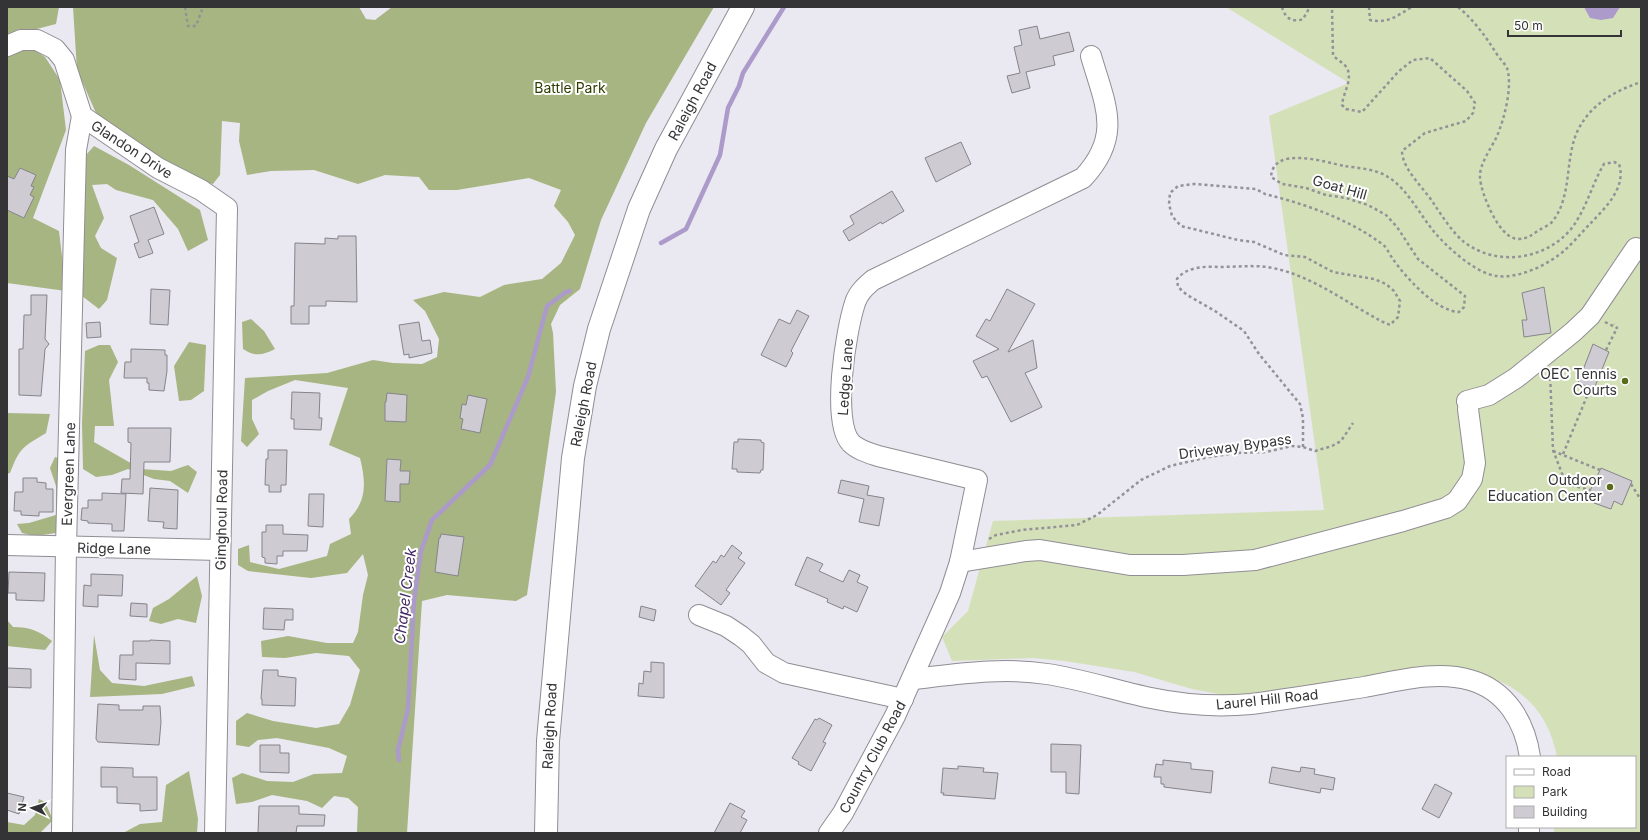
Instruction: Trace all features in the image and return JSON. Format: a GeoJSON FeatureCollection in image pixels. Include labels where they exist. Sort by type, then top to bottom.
{"type":"FeatureCollection","features":[{"type":"Feature","properties":{"kind":"main road","name":"Raleigh Road"},"geometry":{"type":"LineString","coordinates":[[546,833],[548,741],[572,466],[584,394],[596,341],[616,272],[639,209],[666,149],[743,7]]}},
{"type":"Feature","properties":{"kind":"street","name":"Glandon Drive"},"geometry":{"type":"LineString","coordinates":[[7,46],[21,40],[37,40],[54,49],[64,60],[82,116],[158,168],[201,190],[226,208]]}},
{"type":"Feature","properties":{"kind":"street","name":"Ledge Lane"},"geometry":{"type":"LineString","coordinates":[[913,679],[950,593],[960,562],[977,480],[864,452],[851,443],[842,426],[841,404],[845,345],[855,302],[861,291],[873,280],[1084,178],[1100,156],[1107,137],[1108,116],[1091,56]]}},
{"type":"Feature","properties":{"kind":"street","name":"Evergreen Lane"},"geometry":{"type":"LineString","coordinates":[[62,833],[66,547],[76,150],[82,116]]}},
{"type":"Feature","properties":{"kind":"street","name":"Gimghoul Road"},"geometry":{"type":"LineString","coordinates":[[215,833],[226,208]]}},
{"type":"Feature","properties":{"kind":"street"},"geometry":{"type":"LineString","coordinates":[[960,562],[1040,550],[1130,565],[1214,564],[1255,560],[1403,521],[1446,508],[1457,500],[1465,491],[1472,479],[1475,463],[1468,405],[1489,395],[1516,378],[1590,316],[1639,245]]}},
{"type":"Feature","properties":{"kind":"street","name":"Ridge Lane"},"geometry":{"type":"LineString","coordinates":[[7,545],[220,550]]}},
{"type":"Feature","properties":{"kind":"street"},"geometry":{"type":"LineString","coordinates":[[699,615],[726,626],[741,636],[751,644],[766,663],[784,673],[903,699]]}},
{"type":"Feature","properties":{"kind":"street","name":"Laurel Hill Road"},"geometry":{"type":"LineString","coordinates":[[913,679],[975,672],[1010,670],[1074,679],[1151,698],[1175,702],[1224,706],[1429,677],[1460,678],[1485,686],[1498,694],[1508,703],[1518,717],[1524,731],[1530,756]]}},
{"type":"Feature","properties":{"kind":"street","name":"Country Club Road"},"geometry":{"type":"LineString","coordinates":[[829,833],[843,813],[913,679]]}},
{"type":"Feature","properties":{"kind":"path"},"geometry":{"type":"LineString","coordinates":[[185,7],[188,26],[196,26],[203,7]]}},
{"type":"Feature","properties":{"kind":"path"},"geometry":{"type":"LineString","coordinates":[[1282,7],[1284,15],[1290,19],[1298,21],[1303,19],[1310,7]]}},
{"type":"Feature","properties":{"kind":"path","name":"Goat Hill"},"geometry":{"type":"LineString","coordinates":[[1303,446],[1303,418],[1300,404],[1259,354],[1244,331],[1215,311],[1187,295],[1178,287],[1177,279],[1182,273],[1206,266],[1259,266],[1279,269],[1305,279],[1381,322],[1390,325],[1398,317],[1400,301],[1394,291],[1386,284],[1374,279],[1333,272],[1305,257],[1284,255],[1254,242],[1238,240],[1181,226],[1172,216],[1169,204],[1170,193],[1178,186],[1194,184],[1240,186],[1256,189],[1265,194],[1329,215],[1355,227],[1384,245],[1410,283],[1449,312],[1459,312],[1464,307],[1464,296],[1418,259],[1397,227],[1386,215],[1368,205],[1346,198],[1306,188],[1282,184],[1271,177],[1272,171],[1279,162],[1300,158],[1356,168],[1388,176],[1404,190],[1436,235],[1454,253],[1466,262],[1496,276],[1509,276],[1528,271],[1550,261],[1565,250],[1598,215],[1616,192],[1622,171],[1619,164],[1614,162],[1604,164],[1572,227],[1562,239],[1553,245],[1540,251],[1517,258],[1492,255],[1477,250],[1463,241],[1440,214],[1427,193],[1407,169],[1402,158],[1402,151],[1425,134],[1466,121],[1473,113],[1474,103],[1467,91],[1430,58],[1413,60],[1399,71],[1362,112],[1346,109],[1342,105],[1342,99],[1349,78],[1347,67],[1336,60],[1333,55],[1332,7]]}},
{"type":"Feature","properties":{"kind":"path"},"geometry":{"type":"LineString","coordinates":[[1369,7],[1370,20],[1381,22],[1393,18],[1412,7]]}},
{"type":"Feature","properties":{"kind":"path"},"geometry":{"type":"LineString","coordinates":[[1458,7],[1485,34],[1507,68],[1506,107],[1498,134],[1482,166],[1480,178],[1491,212],[1506,235],[1515,239],[1527,238],[1552,222],[1565,196],[1569,162],[1574,140],[1588,114],[1598,103],[1621,89],[1641,82]]}},
{"type":"Feature","properties":{"kind":"path"},"geometry":{"type":"LineString","coordinates":[[1606,350],[1617,328]]}},
{"type":"Feature","properties":{"kind":"path"},"geometry":{"type":"LineString","coordinates":[[1548,352],[1553,450],[1566,484],[1590,490]]}},
{"type":"Feature","properties":{"kind":"path"},"geometry":{"type":"LineString","coordinates":[[1562,454],[1590,389]]}},
{"type":"Feature","properties":{"kind":"path","name":"Driveway Bypass"},"geometry":{"type":"LineString","coordinates":[[985,542],[996,535],[1077,525],[1097,515],[1141,480],[1170,466],[1230,454],[1266,452],[1292,446],[1303,446],[1315,451],[1332,446],[1341,441],[1353,423]]}},
{"type":"Feature","properties":{"kind":"path"},"geometry":{"type":"LineString","coordinates":[[1553,450],[1600,470]]}},
{"type":"Feature","properties":{"kind":"path"},"geometry":{"type":"LineString","coordinates":[[1631,484],[1641,500]]}},
{"type":"Feature","properties":{"kind":"green space"},"geometry":{"type":"Polygon","coordinates":[[[7,7],[59,7],[56,24],[17,34],[7,40],[7,7]]]}},
{"type":"Feature","properties":{"kind":"green space","name":"Battle Park"},"geometry":{"type":"Polygon","coordinates":[[[73,7],[359,7],[366,19],[375,20],[392,7],[714,7],[646,123],[601,220],[580,289],[560,305],[551,324],[553,333],[556,392],[527,595],[516,601],[447,595],[422,601],[407,833],[357,833],[358,807],[348,798],[334,796],[322,808],[307,801],[272,795],[252,802],[236,804],[232,778],[242,773],[267,781],[293,782],[314,774],[342,773],[347,756],[329,748],[277,738],[258,740],[249,747],[236,745],[236,721],[247,713],[273,721],[316,728],[339,724],[350,705],[360,670],[349,656],[316,653],[285,658],[262,657],[261,641],[288,636],[327,643],[353,643],[358,632],[363,595],[368,575],[363,554],[347,573],[311,578],[248,571],[238,565],[238,549],[249,545],[250,562],[279,569],[327,556],[330,544],[351,534],[349,519],[359,505],[364,491],[360,458],[329,445],[348,388],[295,380],[268,391],[252,400],[252,419],[259,434],[247,447],[241,441],[245,378],[327,373],[373,360],[393,363],[422,364],[437,357],[439,339],[425,311],[413,300],[444,292],[480,297],[504,285],[542,279],[561,263],[575,235],[568,222],[554,206],[561,190],[529,178],[457,190],[429,190],[419,177],[385,175],[358,184],[314,170],[271,171],[247,175],[239,141],[240,123],[222,121],[220,175],[213,184],[200,181],[116,133],[96,113],[77,70],[73,7]]]}},
{"type":"Feature","properties":{"kind":"green space"},"geometry":{"type":"Polygon","coordinates":[[[1226,7],[1641,7],[1641,833],[1554,833],[1554,828],[1636,828],[1636,756],[1557,756],[1548,728],[1541,715],[1532,704],[1510,687],[1497,680],[1482,675],[1255,701],[1192,689],[1134,672],[1065,661],[1033,658],[952,661],[942,637],[968,611],[993,521],[1324,510],[1269,116],[1349,83],[1226,7]]]}},
{"type":"Feature","properties":{"kind":"green space"},"geometry":{"type":"Polygon","coordinates":[[[33,49],[45,57],[60,80],[66,130],[33,218],[59,231],[66,291],[7,283],[7,55],[14,51],[33,49]]]}},
{"type":"Feature","properties":{"kind":"green space"},"geometry":{"type":"Polygon","coordinates":[[[94,146],[129,165],[200,210],[208,240],[188,251],[178,229],[153,200],[116,190],[107,184],[92,185],[104,218],[95,236],[101,248],[117,258],[107,300],[99,309],[82,296],[86,155],[94,146]]]}},
{"type":"Feature","properties":{"kind":"green space"},"geometry":{"type":"Polygon","coordinates":[[[251,319],[264,331],[275,349],[267,353],[255,354],[247,352],[243,349],[242,322],[251,319]]]}},
{"type":"Feature","properties":{"kind":"green space"},"geometry":{"type":"Polygon","coordinates":[[[189,342],[206,345],[204,391],[191,400],[179,401],[174,366],[189,342]]]}},
{"type":"Feature","properties":{"kind":"green space"},"geometry":{"type":"Polygon","coordinates":[[[99,345],[110,345],[118,362],[109,380],[114,426],[95,426],[94,442],[141,469],[171,471],[188,465],[197,472],[188,493],[170,481],[154,479],[128,469],[112,475],[96,477],[83,469],[82,423],[85,351],[99,345]]]}},
{"type":"Feature","properties":{"kind":"green space"},"geometry":{"type":"Polygon","coordinates":[[[7,413],[50,414],[46,433],[23,448],[10,473],[7,474],[7,413]]]}},
{"type":"Feature","properties":{"kind":"green space"},"geometry":{"type":"Polygon","coordinates":[[[55,457],[62,459],[62,522],[56,533],[35,536],[22,533],[17,524],[29,523],[56,515],[56,486],[50,468],[55,457]]]}},
{"type":"Feature","properties":{"kind":"green space"},"geometry":{"type":"Polygon","coordinates":[[[197,576],[202,596],[196,623],[178,619],[161,624],[149,621],[153,608],[169,599],[197,576]]]}},
{"type":"Feature","properties":{"kind":"green space"},"geometry":{"type":"Polygon","coordinates":[[[7,620],[13,627],[34,630],[52,641],[45,650],[7,646],[7,620]]]}},
{"type":"Feature","properties":{"kind":"green space"},"geometry":{"type":"Polygon","coordinates":[[[94,635],[100,670],[112,683],[144,686],[192,676],[195,686],[162,694],[90,697],[94,635]]]}},
{"type":"Feature","properties":{"kind":"green space"},"geometry":{"type":"Polygon","coordinates":[[[189,771],[198,819],[197,833],[123,833],[140,824],[162,822],[166,785],[189,771]]]}},
{"type":"Feature","properties":{"kind":"green space"},"geometry":{"type":"Polygon","coordinates":[[[39,799],[45,802],[53,820],[40,833],[7,833],[7,822],[24,825],[35,815],[39,799]]]}},
{"type":"Feature","properties":{"kind":"shaded area"},"geometry":{"type":"Polygon","coordinates":[[[1584,7],[1620,7],[1613,18],[1601,20],[1590,18],[1584,7]]]}},
{"type":"Feature","properties":{"kind":"building"},"geometry":{"type":"Polygon","coordinates":[[[1037,26],[1040,39],[1069,32],[1074,51],[1053,56],[1055,65],[1026,72],[1030,88],[1012,93],[1007,76],[1020,73],[1014,47],[1022,45],[1019,30],[1037,26]]]}},
{"type":"Feature","properties":{"kind":"building"},"geometry":{"type":"Polygon","coordinates":[[[961,142],[971,164],[936,182],[925,158],[961,142]]]}},
{"type":"Feature","properties":{"kind":"building"},"geometry":{"type":"Polygon","coordinates":[[[20,168],[36,175],[31,186],[34,187],[30,195],[34,197],[24,218],[7,210],[7,176],[14,179],[20,168]]]}},
{"type":"Feature","properties":{"kind":"building"},"geometry":{"type":"Polygon","coordinates":[[[892,191],[904,211],[882,224],[881,222],[849,241],[843,231],[854,224],[850,216],[892,191]]]}},
{"type":"Feature","properties":{"kind":"building"},"geometry":{"type":"Polygon","coordinates":[[[154,207],[164,234],[148,240],[153,253],[139,258],[134,244],[139,242],[130,216],[154,207]]]}},
{"type":"Feature","properties":{"kind":"building"},"geometry":{"type":"Polygon","coordinates":[[[338,236],[356,236],[357,302],[326,301],[326,306],[309,306],[309,324],[291,324],[291,306],[294,306],[295,243],[325,244],[325,238],[338,239],[338,236]]]}},
{"type":"Feature","properties":{"kind":"building"},"geometry":{"type":"Polygon","coordinates":[[[1544,287],[1551,333],[1524,337],[1522,320],[1527,320],[1522,293],[1544,287]]]}},
{"type":"Feature","properties":{"kind":"building"},"geometry":{"type":"Polygon","coordinates":[[[151,289],[170,290],[168,325],[150,324],[151,289]]]}},
{"type":"Feature","properties":{"kind":"building"},"geometry":{"type":"Polygon","coordinates":[[[1007,289],[1035,304],[1008,352],[1033,340],[1037,368],[1025,373],[1042,407],[1011,422],[987,376],[982,378],[973,361],[999,349],[976,336],[986,319],[990,321],[1007,289]]]}},
{"type":"Feature","properties":{"kind":"building"},"geometry":{"type":"Polygon","coordinates":[[[31,295],[47,295],[45,339],[49,344],[45,349],[41,396],[19,395],[19,349],[23,349],[24,315],[31,315],[31,295]]]}},
{"type":"Feature","properties":{"kind":"building"},"geometry":{"type":"Polygon","coordinates":[[[797,310],[809,316],[791,351],[793,353],[786,367],[761,355],[779,319],[790,324],[797,310]]]}},
{"type":"Feature","properties":{"kind":"building"},"geometry":{"type":"Polygon","coordinates":[[[100,322],[101,337],[87,338],[86,323],[100,322]]]}},
{"type":"Feature","properties":{"kind":"building"},"geometry":{"type":"Polygon","coordinates":[[[419,322],[422,341],[430,340],[432,353],[409,358],[409,354],[404,355],[399,325],[419,322]]]}},
{"type":"Feature","properties":{"kind":"building"},"geometry":{"type":"Polygon","coordinates":[[[1593,344],[1609,352],[1594,389],[1578,383],[1593,344]]]}},
{"type":"Feature","properties":{"kind":"building"},"geometry":{"type":"Polygon","coordinates":[[[131,349],[165,350],[165,355],[167,355],[167,371],[164,391],[149,390],[147,378],[124,378],[125,362],[131,362],[131,349]]]}},
{"type":"Feature","properties":{"kind":"building"},"geometry":{"type":"Polygon","coordinates":[[[292,392],[320,393],[319,418],[322,418],[321,430],[294,429],[294,419],[291,419],[292,392]]]}},
{"type":"Feature","properties":{"kind":"building"},"geometry":{"type":"Polygon","coordinates":[[[387,393],[407,395],[406,422],[385,421],[385,402],[387,393]]]}},
{"type":"Feature","properties":{"kind":"building"},"geometry":{"type":"Polygon","coordinates":[[[468,395],[487,399],[480,433],[461,429],[463,419],[460,418],[462,404],[466,405],[468,395]]]}},
{"type":"Feature","properties":{"kind":"building"},"geometry":{"type":"Polygon","coordinates":[[[128,428],[171,428],[170,462],[144,462],[143,494],[121,493],[122,479],[130,479],[131,443],[128,442],[128,428]]]}},
{"type":"Feature","properties":{"kind":"building"},"geometry":{"type":"Polygon","coordinates":[[[738,439],[761,440],[761,442],[764,443],[763,470],[761,470],[760,473],[737,472],[737,469],[732,469],[734,442],[738,442],[738,439]]]}},
{"type":"Feature","properties":{"kind":"building"},"geometry":{"type":"Polygon","coordinates":[[[268,450],[287,450],[286,485],[281,485],[281,492],[269,492],[269,485],[265,485],[266,459],[268,459],[268,450]]]}},
{"type":"Feature","properties":{"kind":"building"},"geometry":{"type":"Polygon","coordinates":[[[387,459],[401,460],[400,471],[410,471],[409,484],[400,484],[400,502],[385,501],[387,459]]]}},
{"type":"Feature","properties":{"kind":"building","name":"Outdoor Education Center"},"geometry":{"type":"Polygon","coordinates":[[[1601,468],[1632,481],[1622,505],[1614,501],[1611,509],[1594,503],[1596,499],[1588,495],[1601,468]]]}},
{"type":"Feature","properties":{"kind":"building"},"geometry":{"type":"Polygon","coordinates":[[[23,478],[37,478],[37,482],[46,483],[46,489],[53,489],[53,512],[39,512],[39,516],[21,515],[21,511],[14,511],[15,492],[23,492],[23,478]]]}},
{"type":"Feature","properties":{"kind":"building"},"geometry":{"type":"Polygon","coordinates":[[[841,480],[869,486],[867,495],[884,498],[879,526],[859,522],[864,499],[838,493],[841,480]]]}},
{"type":"Feature","properties":{"kind":"building"},"geometry":{"type":"Polygon","coordinates":[[[150,488],[178,490],[177,529],[163,528],[164,522],[148,521],[150,488]]]}},
{"type":"Feature","properties":{"kind":"building"},"geometry":{"type":"Polygon","coordinates":[[[102,493],[126,494],[124,531],[112,531],[112,524],[88,523],[88,521],[81,520],[82,508],[88,508],[88,500],[102,500],[102,493]]]}},
{"type":"Feature","properties":{"kind":"building"},"geometry":{"type":"Polygon","coordinates":[[[309,494],[324,494],[323,527],[308,526],[309,494]]]}},
{"type":"Feature","properties":{"kind":"building"},"geometry":{"type":"Polygon","coordinates":[[[266,525],[283,525],[283,534],[308,535],[307,551],[283,551],[283,556],[277,556],[277,564],[265,563],[265,558],[262,557],[262,532],[266,532],[266,525]]]}},
{"type":"Feature","properties":{"kind":"building"},"geometry":{"type":"Polygon","coordinates":[[[441,534],[464,537],[458,576],[435,572],[439,538],[441,534]]]}},
{"type":"Feature","properties":{"kind":"building"},"geometry":{"type":"Polygon","coordinates":[[[732,545],[742,553],[738,558],[745,563],[726,590],[730,593],[721,605],[695,586],[713,561],[716,563],[721,555],[724,557],[732,545]]]}},
{"type":"Feature","properties":{"kind":"building"},"geometry":{"type":"Polygon","coordinates":[[[807,557],[823,564],[819,571],[843,582],[849,570],[860,575],[857,582],[868,587],[857,612],[844,606],[843,609],[827,602],[828,599],[795,585],[807,557]]]}},
{"type":"Feature","properties":{"kind":"building"},"geometry":{"type":"Polygon","coordinates":[[[9,572],[45,573],[44,601],[16,600],[16,593],[8,593],[9,572]]]}},
{"type":"Feature","properties":{"kind":"building"},"geometry":{"type":"Polygon","coordinates":[[[91,574],[123,575],[122,596],[98,595],[98,607],[83,606],[84,585],[91,586],[91,574]]]}},
{"type":"Feature","properties":{"kind":"building"},"geometry":{"type":"Polygon","coordinates":[[[131,603],[147,604],[147,617],[130,616],[131,603]]]}},
{"type":"Feature","properties":{"kind":"building"},"geometry":{"type":"Polygon","coordinates":[[[641,606],[656,610],[654,621],[639,617],[641,606]]]}},
{"type":"Feature","properties":{"kind":"building"},"geometry":{"type":"Polygon","coordinates":[[[264,608],[293,609],[293,620],[285,620],[284,630],[263,629],[264,608]]]}},
{"type":"Feature","properties":{"kind":"building"},"geometry":{"type":"Polygon","coordinates":[[[133,641],[170,641],[170,664],[136,663],[136,680],[119,679],[120,655],[133,655],[133,641]]]}},
{"type":"Feature","properties":{"kind":"building"},"geometry":{"type":"Polygon","coordinates":[[[651,662],[664,663],[664,698],[638,696],[639,683],[643,684],[644,671],[651,672],[651,662]]]}},
{"type":"Feature","properties":{"kind":"building"},"geometry":{"type":"Polygon","coordinates":[[[7,668],[31,669],[31,688],[7,687],[7,668]]]}},
{"type":"Feature","properties":{"kind":"building"},"geometry":{"type":"Polygon","coordinates":[[[263,670],[278,670],[278,676],[296,678],[295,706],[262,705],[263,670]]]}},
{"type":"Feature","properties":{"kind":"building"},"geometry":{"type":"Polygon","coordinates":[[[98,704],[119,705],[119,710],[143,710],[143,706],[160,706],[161,722],[159,745],[98,742],[96,739],[98,704]]]}},
{"type":"Feature","properties":{"kind":"building"},"geometry":{"type":"Polygon","coordinates":[[[819,718],[832,725],[823,742],[826,743],[811,771],[798,764],[799,762],[792,758],[815,719],[817,720],[819,718]]]}},
{"type":"Feature","properties":{"kind":"building"},"geometry":{"type":"Polygon","coordinates":[[[1051,744],[1081,745],[1079,794],[1066,793],[1066,772],[1051,772],[1051,744]]]}},
{"type":"Feature","properties":{"kind":"building"},"geometry":{"type":"Polygon","coordinates":[[[260,745],[280,745],[280,753],[289,753],[289,773],[260,772],[260,745]]]}},
{"type":"Feature","properties":{"kind":"building"},"geometry":{"type":"Polygon","coordinates":[[[1163,760],[1191,763],[1191,769],[1213,771],[1211,793],[1164,787],[1164,784],[1161,784],[1161,777],[1154,777],[1156,764],[1163,765],[1163,760]]]}},
{"type":"Feature","properties":{"kind":"building"},"geometry":{"type":"Polygon","coordinates":[[[958,766],[984,768],[983,772],[998,773],[995,799],[943,795],[944,793],[941,793],[943,768],[958,769],[958,766]]]}},
{"type":"Feature","properties":{"kind":"building"},"geometry":{"type":"Polygon","coordinates":[[[101,767],[133,768],[133,777],[157,777],[157,810],[140,811],[140,804],[117,803],[117,787],[101,787],[101,767]]]}},
{"type":"Feature","properties":{"kind":"building"},"geometry":{"type":"Polygon","coordinates":[[[1272,767],[1300,772],[1301,767],[1315,769],[1314,774],[1335,778],[1333,790],[1321,788],[1320,793],[1269,783],[1272,767]]]}},
{"type":"Feature","properties":{"kind":"building"},"geometry":{"type":"Polygon","coordinates":[[[1435,784],[1452,793],[1439,818],[1422,809],[1435,784]]]}},
{"type":"Feature","properties":{"kind":"building"},"geometry":{"type":"Polygon","coordinates":[[[7,793],[24,797],[19,814],[7,810],[7,793]]]}},
{"type":"Feature","properties":{"kind":"building"},"geometry":{"type":"Polygon","coordinates":[[[730,803],[745,811],[741,817],[747,820],[740,833],[714,833],[730,803]]]}},
{"type":"Feature","properties":{"kind":"building"},"geometry":{"type":"Polygon","coordinates":[[[259,806],[299,806],[299,814],[325,815],[324,826],[297,826],[296,833],[258,833],[259,806]]]}},
{"type":"Feature","properties":{"kind":"waterway","name":"Chapel Creek"},"geometry":{"type":"LineString","coordinates":[[661,243],[686,229],[720,155],[728,108],[739,86],[743,73],[784,7]]}},
{"type":"Feature","properties":{"kind":"waterway","name":"Chapel Creek"},"geometry":{"type":"LineString","coordinates":[[399,760],[398,750],[408,709],[414,600],[421,551],[432,520],[490,465],[528,377],[547,306],[566,292],[570,291]]}},
{"type":"Feature","properties":{"kind":"place","name":"OEC Tennis Courts"},"geometry":{"type":"Point","coordinates":[1625,381]}},
{"type":"Feature","properties":{"kind":"place","name":"Outdoor Education Center"},"geometry":{"type":"Point","coordinates":[1610,487]}}]}
